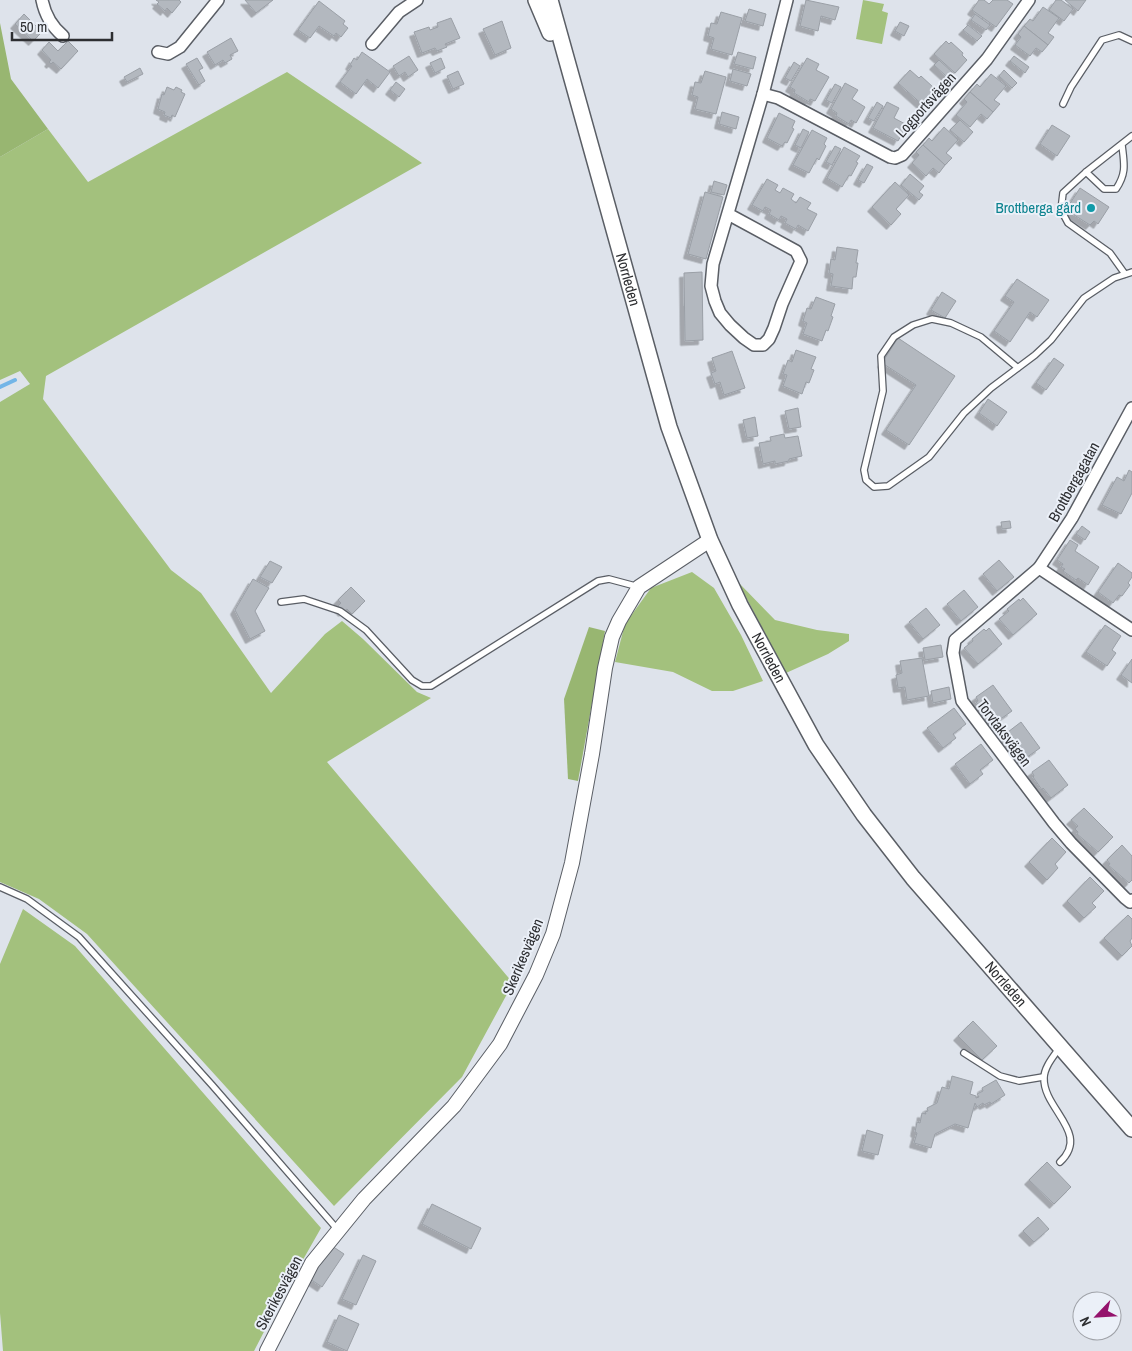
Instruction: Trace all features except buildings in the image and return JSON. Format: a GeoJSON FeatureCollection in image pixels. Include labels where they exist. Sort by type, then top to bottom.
{"type":"FeatureCollection","features":[{"type":"Feature","properties":{"kind":"main road","name":"Norrleden"},"geometry":{"type":"LineString","coordinates":[[536,0],[576,95]]}},
{"type":"Feature","properties":{"kind":"main road","name":"Norrleden"},"geometry":{"type":"LineString","coordinates":[[550,0],[669,427],[710,540],[740,606],[812,737],[864,815],[913,878],[1132,1129]]}},
{"type":"Feature","properties":{"kind":"street"},"geometry":{"type":"LineString","coordinates":[[42,0],[49,21],[54,29],[63,36]]}},
{"type":"Feature","properties":{"kind":"street"},"geometry":{"type":"LineString","coordinates":[[158,52],[168,54],[180,47],[218,0]]}},
{"type":"Feature","properties":{"kind":"street"},"geometry":{"type":"LineString","coordinates":[[372,44],[399,12],[417,0]]}},
{"type":"Feature","properties":{"kind":"street"},"geometry":{"type":"LineString","coordinates":[[728,214],[796,252],[801,261],[769,339],[762,345],[754,345],[730,325],[720,313],[714,301],[711,286],[713,264],[728,214],[764,94],[787,0]]}},
{"type":"Feature","properties":{"kind":"street","name":"Logportsvägen"},"geometry":{"type":"LineString","coordinates":[[764,94],[786,101],[895,158],[902,155],[987,59],[1030,0]]}},
{"type":"Feature","properties":{"kind":"street","name":"Brottbergagatan"},"geometry":{"type":"LineString","coordinates":[[1039,568],[1072,518],[1132,408]]}},
{"type":"Feature","properties":{"kind":"street","name":"Skerikesvägen"},"geometry":{"type":"LineString","coordinates":[[267,1351],[312,1263],[364,1199],[454,1106],[500,1044],[536,975],[553,934],[572,863],[612,637],[639,587],[710,540]]}},
{"type":"Feature","properties":{"kind":"street"},"geometry":{"type":"LineString","coordinates":[[1039,568],[1132,630]]}},
{"type":"Feature","properties":{"kind":"street","name":"Torvtaksvägen"},"geometry":{"type":"LineString","coordinates":[[1039,568],[955,640],[952,652],[962,701],[1031,794],[1065,836],[1130,902],[1132,900]]}},
{"type":"Feature","properties":{"kind":"lane"},"geometry":{"type":"LineString","coordinates":[[1063,104],[1071,87],[1102,40],[1119,35],[1132,41]]}},
{"type":"Feature","properties":{"kind":"lane"},"geometry":{"type":"LineString","coordinates":[[1124,274],[1110,253],[1068,223],[1061,210],[1063,193],[1086,172],[1132,136]]}},
{"type":"Feature","properties":{"kind":"lane"},"geometry":{"type":"LineString","coordinates":[[1086,172],[1104,189],[1116,189],[1122,179],[1125,166],[1122,145]]}},
{"type":"Feature","properties":{"kind":"lane"},"geometry":{"type":"LineString","coordinates":[[1018,368],[981,337],[951,323],[932,320],[913,324],[894,337],[881,356],[883,390],[864,470],[866,480],[874,487],[888,486],[929,457],[964,413],[991,388],[1018,368],[1035,355],[1051,340],[1084,298],[1102,284],[1132,272]]}},
{"type":"Feature","properties":{"kind":"lane"},"geometry":{"type":"LineString","coordinates":[[281,602],[304,599],[340,612],[366,630],[412,680],[422,686],[431,686],[598,581],[609,579],[639,587]]}},
{"type":"Feature","properties":{"kind":"lane"},"geometry":{"type":"LineString","coordinates":[[0,887],[27,899],[79,937],[212,1085],[338,1230]]}},
{"type":"Feature","properties":{"kind":"lane"},"geometry":{"type":"LineString","coordinates":[[1060,1047],[1048,1064],[1043,1077],[1048,1096],[1069,1132],[1070,1150],[1067,1156],[1060,1162]]}},
{"type":"Feature","properties":{"kind":"lane"},"geometry":{"type":"LineString","coordinates":[[964,1053],[1000,1076],[1019,1081],[1043,1077]]}},
{"type":"Feature","properties":{"kind":"green space"},"geometry":{"type":"Polygon","coordinates":[[[863,0],[884,4],[882,11],[888,13],[882,44],[856,39],[863,0]]]}},
{"type":"Feature","properties":{"kind":"green space"},"geometry":{"type":"Polygon","coordinates":[[[0,23],[11,79],[48,129],[0,157],[0,23]]]}},
{"type":"Feature","properties":{"kind":"green space"},"geometry":{"type":"Polygon","coordinates":[[[287,72],[422,163],[46,376],[43,399],[171,570],[201,593],[271,693],[325,634],[342,621],[417,692],[431,698],[327,762],[513,983],[462,1077],[334,1206],[87,934],[39,899],[0,882],[0,402],[30,384],[20,371],[0,380],[0,157],[48,129],[88,182],[287,72]]]}},
{"type":"Feature","properties":{"kind":"green space"},"geometry":{"type":"Polygon","coordinates":[[[692,572],[714,588],[741,635],[763,681],[733,691],[712,691],[673,672],[615,662],[625,624],[651,588],[692,572]]]}},
{"type":"Feature","properties":{"kind":"green space"},"geometry":{"type":"Polygon","coordinates":[[[738,582],[775,620],[817,630],[849,634],[849,641],[828,654],[786,673],[738,582]]]}},
{"type":"Feature","properties":{"kind":"green space"},"geometry":{"type":"Polygon","coordinates":[[[589,627],[605,631],[578,781],[568,779],[564,699],[589,627]]]}},
{"type":"Feature","properties":{"kind":"green space"},"geometry":{"type":"Polygon","coordinates":[[[23,909],[75,946],[321,1228],[254,1351],[3,1351],[0,1313],[0,964],[23,909]]]}},
{"type":"Feature","properties":{"kind":"waterway"},"geometry":{"type":"LineString","coordinates":[[0,387],[15,380]]}},
{"type":"Feature","properties":{"kind":"place","name":"Brottberga gård"},"geometry":{"type":"Point","coordinates":[1091,208]}}]}
